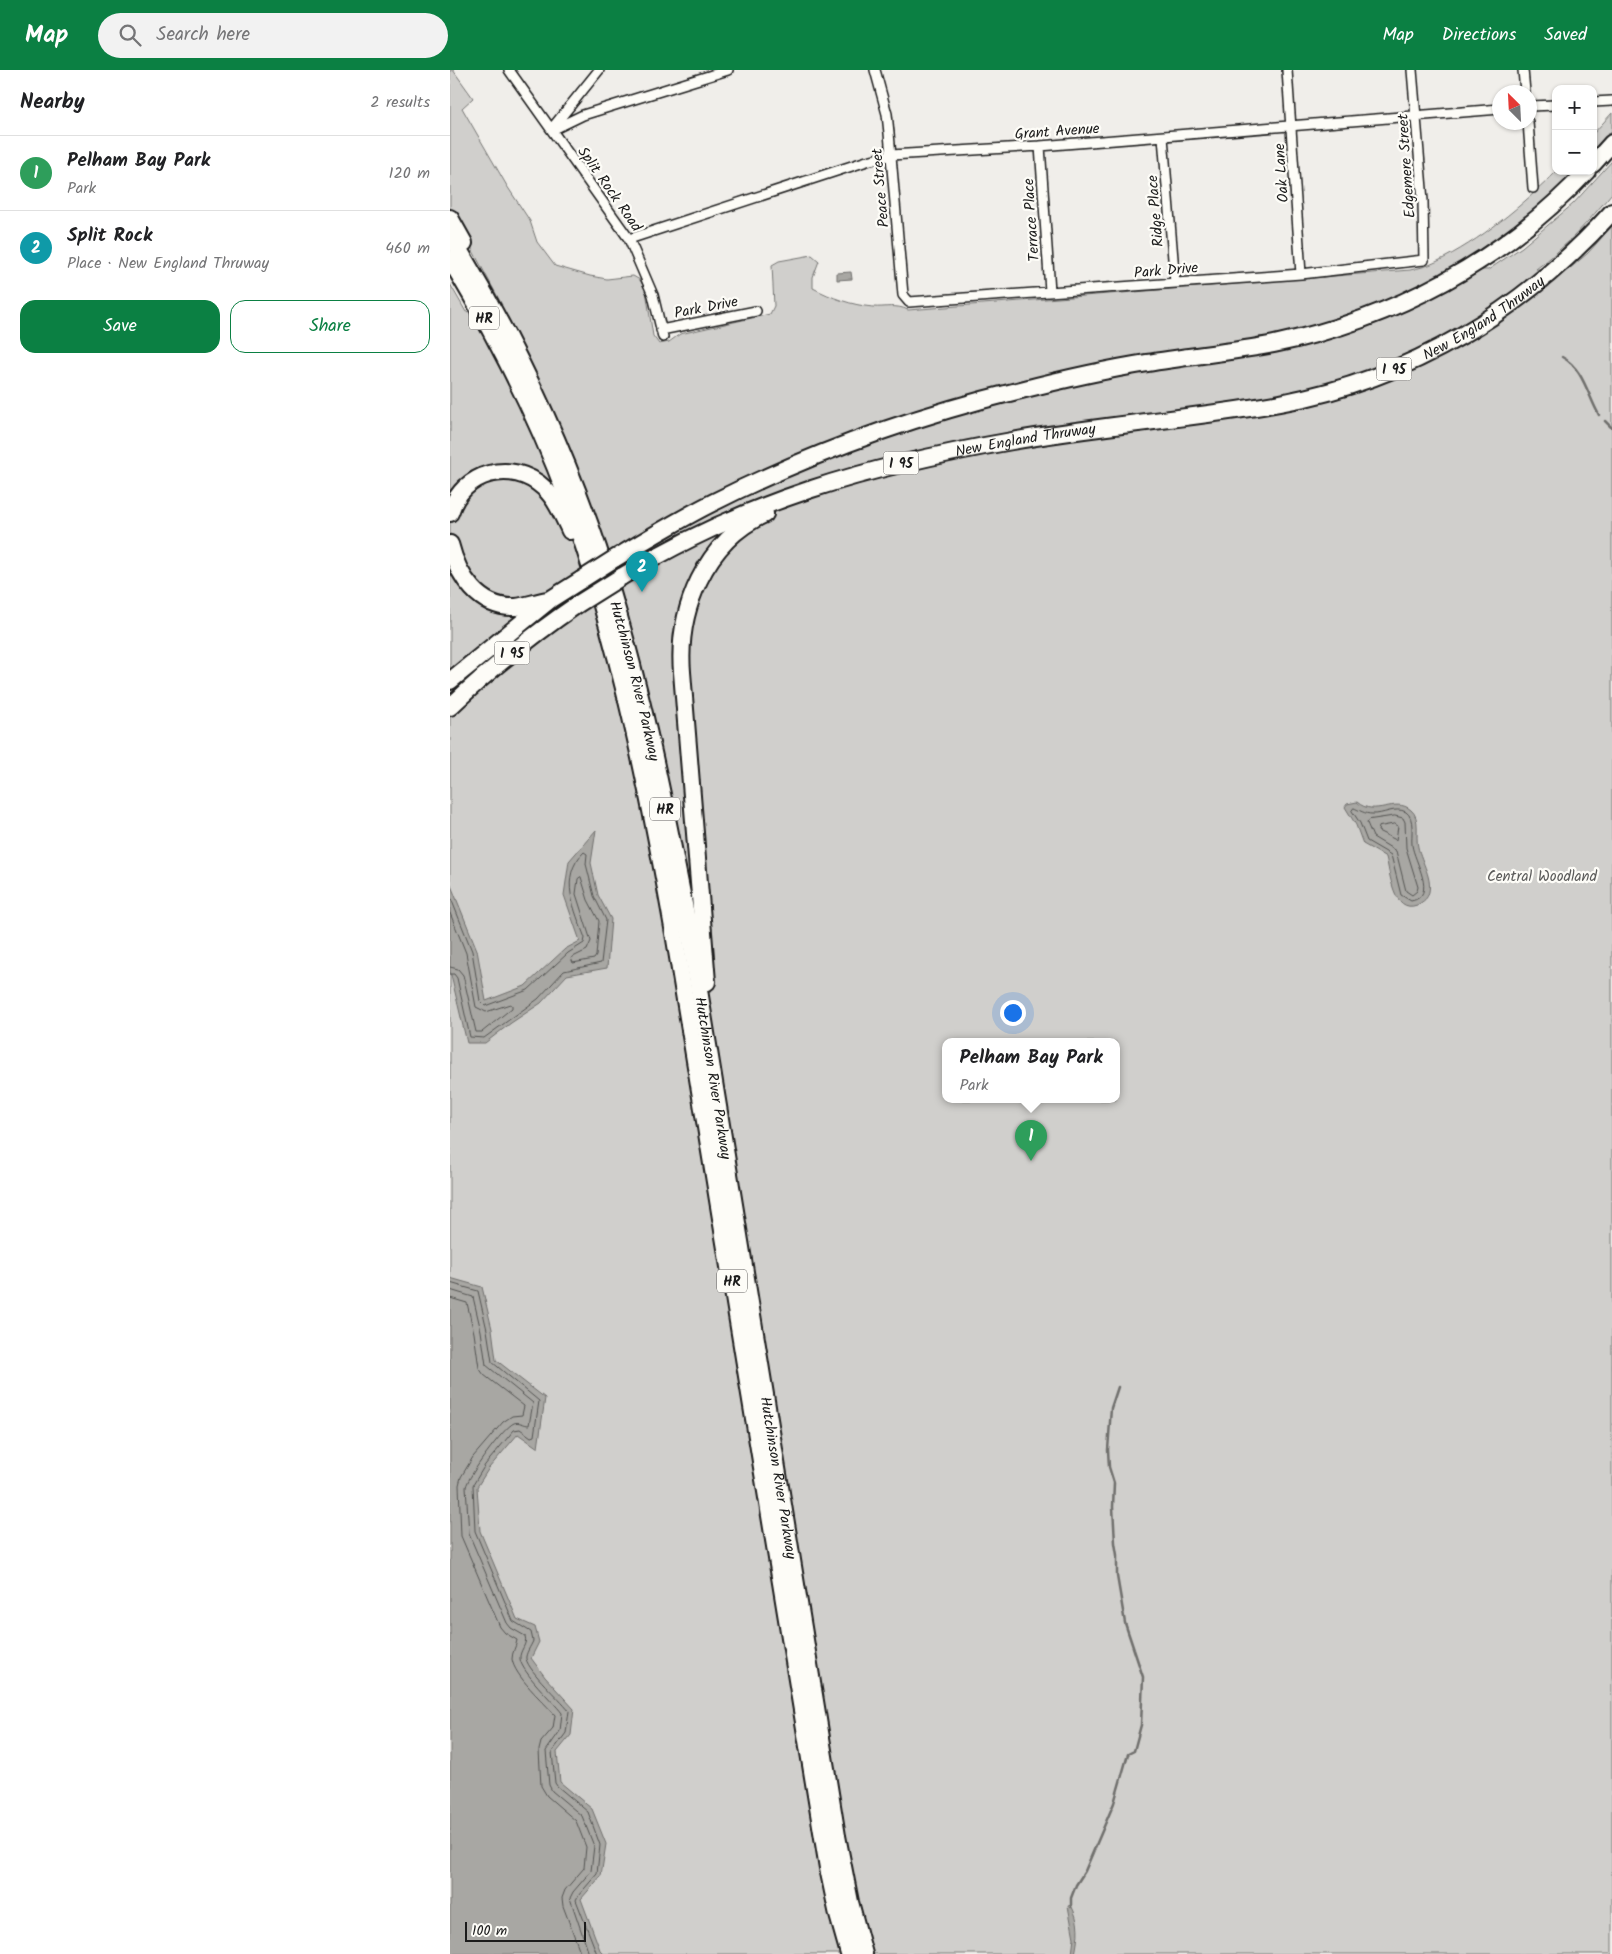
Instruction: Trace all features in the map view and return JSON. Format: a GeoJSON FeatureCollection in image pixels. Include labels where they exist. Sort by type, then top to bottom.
{"type":"FeatureCollection","features":[{"type":"Feature","properties":{"kind":"highway"},"geometry":{"type":"LineString","coordinates":[[1597,160],[1612,143]]}},
{"type":"Feature","properties":{"kind":"highway","name":"I 95"},"geometry":{"type":"LineString","coordinates":[[450,681],[551,599],[614,558],[687,516],[758,481],[833,449],[900,424],[972,402],[1060,380],[1145,363],[1275,344],[1361,319],[1422,294],[1480,262],[1539,217],[1583,175]]}},
{"type":"Feature","properties":{"kind":"highway","name":"New England Thruway"},"geometry":{"type":"LineString","coordinates":[[450,707],[517,648],[578,604],[621,576],[728,519],[799,492],[872,470],[955,451],[1056,434],[1280,403],[1354,384],[1390,371],[1436,350],[1502,311],[1562,262],[1612,212]]}},
{"type":"Feature","properties":{"kind":"highway"},"geometry":{"type":"LineString","coordinates":[[450,218],[475,264],[482,289]]}},
{"type":"Feature","properties":{"kind":"highway","name":"Hutchinson River Parkway"},"geometry":{"type":"LineString","coordinates":[[450,235],[482,289],[522,364],[557,441],[589,522],[611,590],[641,700],[691,941],[837,1836],[850,1902],[864,1954]]}},
{"type":"Feature","properties":{"kind":"highway","name":"Hutchinson River Parkway"},"geometry":{"type":"LineString","coordinates":[[450,259],[503,354],[537,426],[567,498],[596,588],[635,737],[669,900],[827,1858],[836,1907],[849,1954]]}},
{"type":"Feature","properties":{"kind":"highway"},"geometry":{"type":"LineString","coordinates":[[450,513],[462,490],[479,477],[506,472],[530,478],[544,489],[552,499],[596,588]]}},
{"type":"Feature","properties":{"kind":"highway"},"geometry":{"type":"LineString","coordinates":[[703,1019],[707,982],[681,666],[683,629],[688,607],[696,587],[706,567],[722,547],[746,524],[799,492]]}},
{"type":"Feature","properties":{"kind":"highway"},"geometry":{"type":"LineString","coordinates":[[450,544],[464,579],[484,599],[512,607],[551,599]]}},
{"type":"Feature","properties":{"kind":"street","name":"Split Rock Road"},"geometry":{"type":"LineString","coordinates":[[509,70],[629,239],[653,295],[662,334]]}},
{"type":"Feature","properties":{"kind":"street"},"geometry":{"type":"LineString","coordinates":[[552,130],[599,70]]}},
{"type":"Feature","properties":{"kind":"street"},"geometry":{"type":"LineString","coordinates":[[552,130],[583,115],[728,70]]}},
{"type":"Feature","properties":{"kind":"street","name":"Peace Street"},"geometry":{"type":"LineString","coordinates":[[875,70],[886,114],[903,295],[909,302]]}},
{"type":"Feature","properties":{"kind":"street","name":"Oak Lane"},"geometry":{"type":"LineString","coordinates":[[1287,70],[1302,274]]}},
{"type":"Feature","properties":{"kind":"street","name":"Edgemere Street"},"geometry":{"type":"LineString","coordinates":[[1412,70],[1423,201],[1424,260]]}},
{"type":"Feature","properties":{"kind":"street"},"geometry":{"type":"LineString","coordinates":[[1523,70],[1524,85]]}},
{"type":"Feature","properties":{"kind":"street"},"geometry":{"type":"LineString","coordinates":[[1597,102],[1612,101]]}},
{"type":"Feature","properties":{"kind":"street"},"geometry":{"type":"LineString","coordinates":[[1537,106],[1552,105]]}},
{"type":"Feature","properties":{"kind":"street","name":"Grant Avenue"},"geometry":{"type":"LineString","coordinates":[[629,239],[867,161],[891,156],[1163,137],[1492,110]]}},
{"type":"Feature","properties":{"kind":"street"},"geometry":{"type":"LineString","coordinates":[[1529,130],[1533,188]]}},
{"type":"Feature","properties":{"kind":"street","name":"Ridge Place"},"geometry":{"type":"LineString","coordinates":[[1163,137],[1175,282]]}},
{"type":"Feature","properties":{"kind":"street","name":"Terrace Place"},"geometry":{"type":"LineString","coordinates":[[1040,146],[1050,291]]}},
{"type":"Feature","properties":{"kind":"street","name":"Park Drive"},"geometry":{"type":"LineString","coordinates":[[909,302],[1302,274],[1424,260]]}},
{"type":"Feature","properties":{"kind":"street","name":"Park Drive"},"geometry":{"type":"LineString","coordinates":[[662,334],[756,311]]}},
{"type":"Feature","properties":{"kind":"green space","name":"Central Woodland"},"geometry":{"type":"Polygon","coordinates":[[[450,70],[453,70],[473,98],[462,108],[507,186],[530,221],[537,242],[555,266],[607,279],[633,276],[640,280],[646,291],[653,336],[659,344],[669,342],[680,334],[770,314],[774,306],[772,265],[779,261],[812,255],[819,261],[813,277],[813,288],[857,305],[895,307],[908,310],[1410,270],[1433,263],[1469,244],[1530,197],[1553,175],[1573,175],[1548,199],[1518,223],[1455,269],[1488,270],[1522,247],[1573,204],[1612,161],[1612,193],[1576,234],[1536,269],[1568,270],[1588,253],[1612,226],[1612,1954],[559,1954],[450,1464],[450,284],[466,312],[502,305],[450,208],[450,70]]]}},
{"type":"Feature","properties":{"kind":"green space"},"geometry":{"type":"Polygon","coordinates":[[[1612,113],[1612,130],[1597,149],[1597,130],[1612,113]]]}},
{"type":"Feature","properties":{"kind":"water"},"geometry":{"type":"Polygon","coordinates":[[[851,272],[852,279],[837,280],[837,273],[851,272]]]}},
{"type":"Feature","properties":{"kind":"water"},"geometry":{"type":"Polygon","coordinates":[[[1357,802],[1371,808],[1405,806],[1414,813],[1417,822],[1418,847],[1429,883],[1427,896],[1417,905],[1409,906],[1403,904],[1398,898],[1391,882],[1386,857],[1363,844],[1356,825],[1345,807],[1347,804],[1357,802]]]}},
{"type":"Feature","properties":{"kind":"water"},"geometry":{"type":"Polygon","coordinates":[[[596,830],[591,863],[598,895],[611,919],[607,968],[567,975],[541,1003],[485,1043],[467,1043],[450,971],[450,883],[477,950],[486,1001],[525,986],[565,949],[580,941],[564,895],[569,861],[596,830]]]}},
{"type":"Feature","properties":{"kind":"water"},"geometry":{"type":"Polygon","coordinates":[[[450,1278],[482,1287],[492,1329],[496,1360],[545,1398],[538,1448],[518,1434],[489,1468],[477,1487],[480,1531],[517,1619],[535,1627],[539,1642],[531,1658],[545,1677],[574,1709],[571,1735],[557,1752],[560,1782],[592,1809],[606,1844],[601,1876],[581,1899],[600,1950],[604,1954],[450,1954],[450,1278]]]}},
{"type":"Feature","properties":{"kind":"water"},"geometry":{"type":"Polygon","coordinates":[[[1071,1905],[1078,1929],[1075,1954],[1072,1954],[1074,1938],[1068,1906],[1071,1905]]]}},
{"type":"Feature","properties":{"kind":"waterway"},"geometry":{"type":"LineString","coordinates":[[1562,357],[1580,375],[1599,415]]}},
{"type":"Feature","properties":{"kind":"waterway"},"geometry":{"type":"LineString","coordinates":[[1605,421],[1612,428]]}},
{"type":"Feature","properties":{"kind":"waterway"},"geometry":{"type":"LineString","coordinates":[[1071,1907],[1071,1898],[1076,1885],[1085,1871],[1114,1803],[1128,1754],[1134,1751],[1141,1725],[1143,1677],[1125,1623],[1117,1576],[1113,1507],[1114,1483],[1109,1467],[1108,1450],[1111,1408],[1118,1387]]}},
{"type":"Feature","properties":{"kind":"place","name":"Split Rock"},"geometry":{"type":"Point","coordinates":[642,592]}},
{"type":"Feature","properties":{"kind":"place","name":"Pelham Bay Park"},"geometry":{"type":"Point","coordinates":[1031,1161]}}]}
